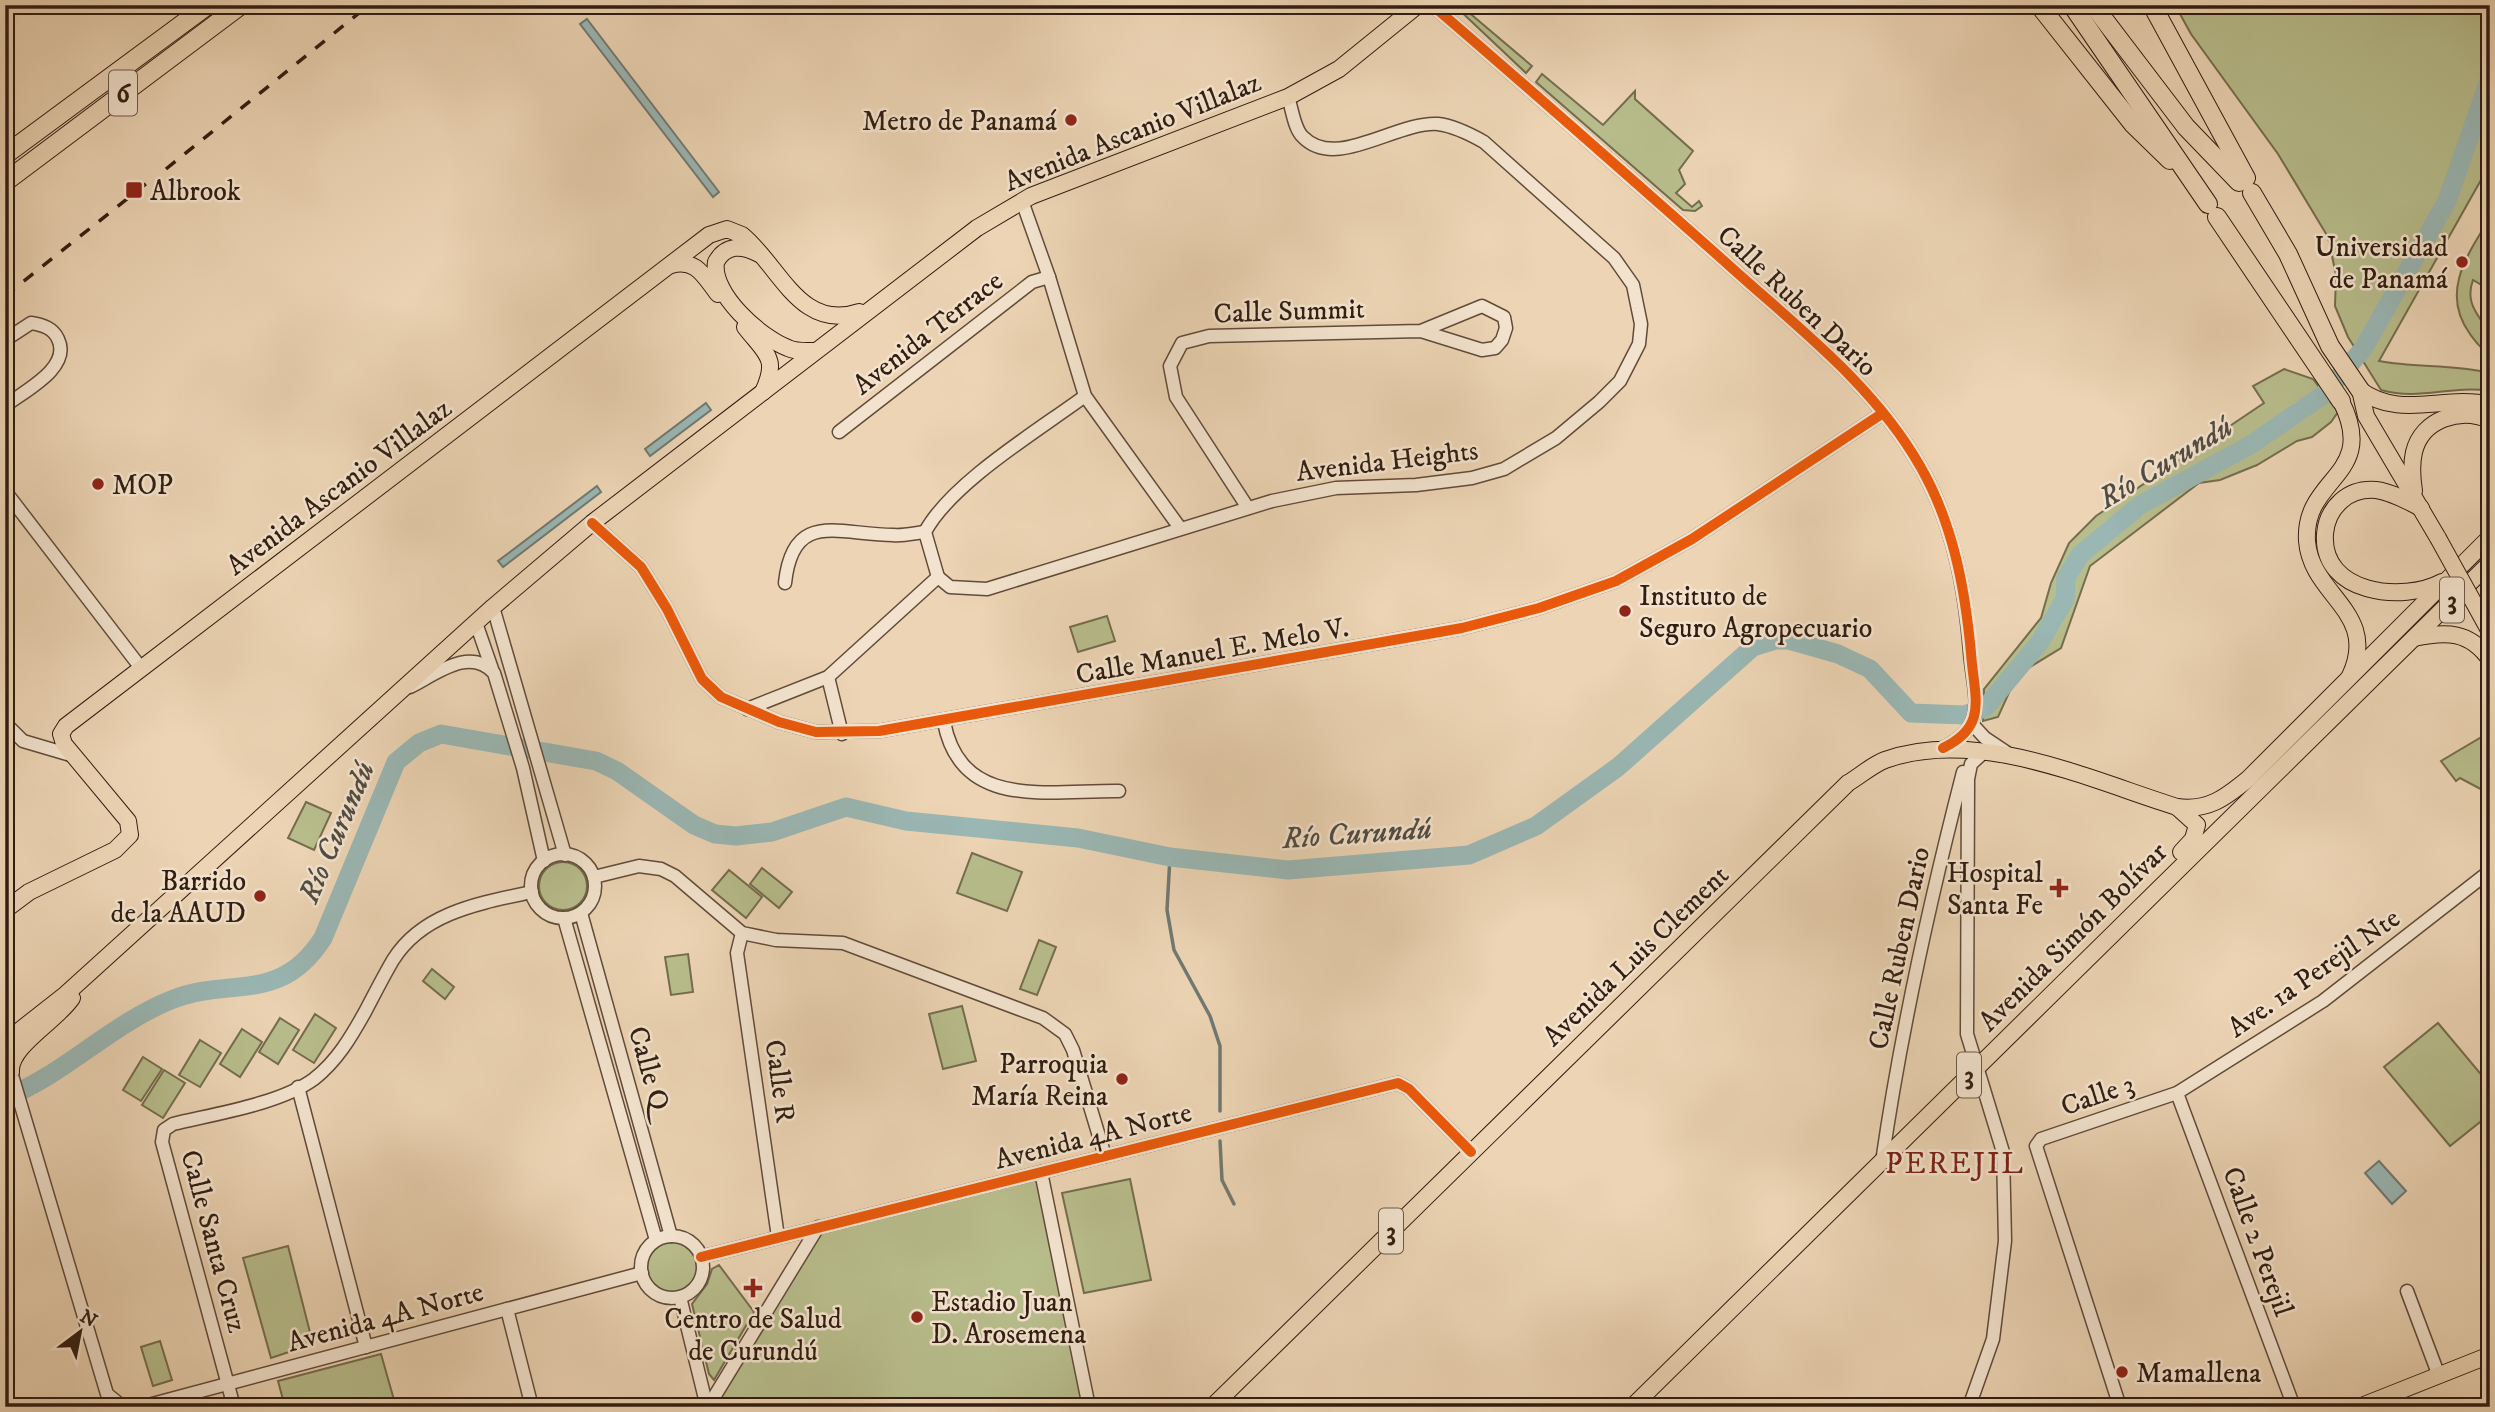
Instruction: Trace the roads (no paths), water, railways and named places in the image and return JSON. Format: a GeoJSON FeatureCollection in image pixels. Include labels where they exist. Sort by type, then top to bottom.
{"type":"FeatureCollection","features":[{"type":"Feature","properties":{"kind":"highway"},"geometry":{"type":"LineString","coordinates":[[180,26],[195,5]]}},
{"type":"Feature","properties":{"kind":"highway","name":"6"},"geometry":{"type":"LineString","coordinates":[[5,155],[208,5]]}},
{"type":"Feature","properties":{"kind":"highway","name":"6"},"geometry":{"type":"LineString","coordinates":[[5,182],[241,5]]}},
{"type":"Feature","properties":{"kind":"highway"},"geometry":{"type":"LineString","coordinates":[[2039,5],[2133,124],[2195,184]]}},
{"type":"Feature","properties":{"kind":"highway"},"geometry":{"type":"LineString","coordinates":[[2072,5],[2340,400]]}},
{"type":"Feature","properties":{"kind":"highway"},"geometry":{"type":"LineString","coordinates":[[2093,5],[2186,127],[2245,184]]}},
{"type":"Feature","properties":{"kind":"highway"},"geometry":{"type":"LineString","coordinates":[[2151,5],[2245,184],[2288,254],[2330,346],[2359,388]]}},
{"type":"Feature","properties":{"kind":"main road","name":"Avenida Ascanio Villalaz"},"geometry":{"type":"LineString","coordinates":[[5,1042],[85,977],[493,607],[592,523],[977,228],[1022,201],[1288,97],[1339,69],[1418,5]]}},
{"type":"Feature","properties":{"kind":"main road","name":"Avenida Ascanio Villalaz"},"geometry":{"type":"LineString","coordinates":[[5,910],[35,889],[115,850],[129,838],[128,821],[64,744],[61,734],[64,727],[709,235],[724,229],[742,235],[816,313],[839,317],[868,309]]}},
{"type":"Feature","properties":{"kind":"main road"},"geometry":{"type":"LineString","coordinates":[[763,257],[743,247],[729,248],[716,262],[718,283],[737,309],[759,331],[790,349],[815,351]]}},
{"type":"Feature","properties":{"kind":"main road"},"geometry":{"type":"LineString","coordinates":[[671,265],[686,262],[696,267],[766,355],[772,369],[762,394]]}},
{"type":"Feature","properties":{"kind":"main road"},"geometry":{"type":"LineString","coordinates":[[2359,388],[2377,402],[2397,407],[2454,400],[2490,405]]}},
{"type":"Feature","properties":{"kind":"main road"},"geometry":{"type":"LineString","coordinates":[[2359,388],[2366,416],[2418,502],[2490,632]]}},
{"type":"Feature","properties":{"kind":"main road"},"geometry":{"type":"LineString","coordinates":[[2340,400],[2366,416]]}},
{"type":"Feature","properties":{"kind":"main road"},"geometry":{"type":"LineString","coordinates":[[2340,400],[2352,429],[2352,450],[2345,466],[2315,503],[2307,540],[2314,567],[2347,611],[2356,631],[2356,659],[2347,681]]}},
{"type":"Feature","properties":{"kind":"main road"},"geometry":{"type":"LineString","coordinates":[[2418,502],[2414,453],[2425,431],[2438,421],[2453,415],[2471,415],[2490,420]]}},
{"type":"Feature","properties":{"kind":"main road"},"geometry":{"type":"LineString","coordinates":[[2418,502],[2367,490],[2351,494],[2333,509],[2327,522],[2325,539],[2328,555],[2350,581],[2379,591],[2409,593],[2450,578]]}},
{"type":"Feature","properties":{"kind":"main road","name":"Avenida Simón Bolívar"},"geometry":{"type":"LineString","coordinates":[[2177,807],[2189,808],[2217,803],[2248,779],[2490,537]]}},
{"type":"Feature","properties":{"kind":"main road","name":"Avenida Simón Bolívar"},"geometry":{"type":"LineString","coordinates":[[1632,1407],[2490,563]]}},
{"type":"Feature","properties":{"kind":"main road"},"geometry":{"type":"LineString","coordinates":[[2414,638],[2456,634],[2476,643],[2490,660]]}},
{"type":"Feature","properties":{"kind":"main road","name":"Avenida Luis Clement"},"geometry":{"type":"LineString","coordinates":[[1212,1407],[1848,783],[1882,761],[1949,748],[1984,752],[2016,757],[2177,807]]}},
{"type":"Feature","properties":{"kind":"main road"},"geometry":{"type":"LineString","coordinates":[[2150,895],[2162,873],[2193,839],[2197,829],[2196,821],[2177,807]]}},
{"type":"Feature","properties":{"kind":"main road"},"geometry":{"type":"LineString","coordinates":[[10,1073],[16,1053],[62,1012],[85,977]]}},
{"type":"Feature","properties":{"kind":"main road"},"geometry":{"type":"LineString","coordinates":[[2359,1407],[2487,1358]]}},
{"type":"Feature","properties":{"kind":"street","name":"Calle Ruben Dario"},"geometry":{"type":"LineString","coordinates":[[1432,5],[1815,342],[1883,413],[1920,466],[1952,541],[1966,606],[1975,699],[1973,723]]}},
{"type":"Feature","properties":{"kind":"street","name":"Avenida Heights"},"geometry":{"type":"LineString","coordinates":[[938,577],[950,587],[987,589],[1248,508],[1336,488],[1438,482],[1472,478],[1504,469],[1556,438],[1620,381],[1633,360],[1642,324],[1633,285],[1614,258],[1484,142],[1463,131],[1438,124],[1411,126],[1344,149],[1316,147],[1300,135],[1288,97]]}},
{"type":"Feature","properties":{"kind":"street"},"geometry":{"type":"LineString","coordinates":[[1022,201],[1049,277],[1085,396],[1180,528]]}},
{"type":"Feature","properties":{"kind":"street","name":"Avenida Terrace"},"geometry":{"type":"LineString","coordinates":[[839,432],[1031,282],[1049,277]]}},
{"type":"Feature","properties":{"kind":"street"},"geometry":{"type":"LineString","coordinates":[[1482,306],[1504,317],[1506,328],[1503,340],[1495,348],[1482,350],[1421,331],[1482,306]]}},
{"type":"Feature","properties":{"kind":"street"},"geometry":{"type":"LineString","coordinates":[[5,340],[31,323],[43,325],[55,333],[61,346],[60,358],[53,368],[5,406]]}},
{"type":"Feature","properties":{"kind":"street","name":"Calle Summit"},"geometry":{"type":"LineString","coordinates":[[1248,508],[1176,397],[1170,366],[1182,343],[1209,335],[1421,331]]}},
{"type":"Feature","properties":{"kind":"street"},"geometry":{"type":"LineString","coordinates":[[747,709],[828,677],[938,577],[925,532],[935,514],[954,494],[1085,396]]}},
{"type":"Feature","properties":{"kind":"street","name":"Calle Manuel E. Melo V."},"geometry":{"type":"LineString","coordinates":[[592,523],[641,567],[667,609],[702,679],[722,697],[747,709],[816,733],[842,734],[944,722],[1462,628],[1539,608],[1616,581],[1692,539],[1883,413]]}},
{"type":"Feature","properties":{"kind":"street"},"geometry":{"type":"LineString","coordinates":[[5,491],[141,668]]}},
{"type":"Feature","properties":{"kind":"street"},"geometry":{"type":"LineString","coordinates":[[785,583],[787,567],[795,545],[809,533],[826,529],[894,536],[925,532]]}},
{"type":"Feature","properties":{"kind":"street"},"geometry":{"type":"LineString","coordinates":[[493,607],[565,855]]}},
{"type":"Feature","properties":{"kind":"street"},"geometry":{"type":"LineString","coordinates":[[476,623],[523,768],[544,861]]}},
{"type":"Feature","properties":{"kind":"street"},"geometry":{"type":"LineString","coordinates":[[400,692],[456,664],[474,660],[484,662],[494,673]]}},
{"type":"Feature","properties":{"kind":"street"},"geometry":{"type":"LineString","coordinates":[[828,677],[842,734]]}},
{"type":"Feature","properties":{"kind":"street"},"geometry":{"type":"LineString","coordinates":[[944,722],[948,744],[962,767],[995,788],[1119,790]]}},
{"type":"Feature","properties":{"kind":"street"},"geometry":{"type":"LineString","coordinates":[[5,723],[23,741],[74,756]]}},
{"type":"Feature","properties":{"kind":"street"},"geometry":{"type":"LineString","coordinates":[[1949,748],[1961,739],[1973,723],[1994,745],[2016,757]]}},
{"type":"Feature","properties":{"kind":"street","name":"Calle Ruben Dario"},"geometry":{"type":"LineString","coordinates":[[1882,1162],[1896,1072],[1950,823],[1965,767],[1964,759],[1949,748]]}},
{"type":"Feature","properties":{"kind":"street"},"geometry":{"type":"LineString","coordinates":[[1969,1407],[1993,1339],[2006,1241],[2003,1152],[1990,1098],[1967,1034],[1968,824],[1971,764],[1984,752]]}},
{"type":"Feature","properties":{"kind":"street"},"geometry":{"type":"LineString","coordinates":[[1950,823],[1961,819],[1968,824]]}},
{"type":"Feature","properties":{"kind":"street"},"geometry":{"type":"LineString","coordinates":[[565,855],[583,861],[594,877],[592,901],[581,913],[564,918],[547,914],[532,892],[533,878],[544,861],[565,855]]}},
{"type":"Feature","properties":{"kind":"street"},"geometry":{"type":"LineString","coordinates":[[594,877],[639,866],[661,869],[675,876],[742,933],[776,940],[839,942],[1044,1018],[1065,1034],[1073,1050],[1105,1156]]}},
{"type":"Feature","properties":{"kind":"street","name":"Ave. 1a Perejil Nte"},"geometry":{"type":"LineString","coordinates":[[2177,1093],[2323,1001],[2490,872]]}},
{"type":"Feature","properties":{"kind":"street","name":"Calle Santa Cruz"},"geometry":{"type":"LineString","coordinates":[[234,1407],[162,1142],[164,1130],[173,1124],[298,1087],[313,1079],[344,1050],[394,958],[407,943],[429,925],[456,910],[532,892]]}},
{"type":"Feature","properties":{"kind":"street","name":"Calle Q"},"geometry":{"type":"LineString","coordinates":[[581,913],[671,1236]]}},
{"type":"Feature","properties":{"kind":"street","name":"Calle Q"},"geometry":{"type":"LineString","coordinates":[[564,918],[656,1240]]}},
{"type":"Feature","properties":{"kind":"street","name":"Calle R"},"geometry":{"type":"LineString","coordinates":[[742,933],[737,953],[778,1237]]}},
{"type":"Feature","properties":{"kind":"street"},"geometry":{"type":"LineString","coordinates":[[10,1073],[107,1394],[123,1407]]}},
{"type":"Feature","properties":{"kind":"street","name":"Avenida 4A Norte"},"geometry":{"type":"LineString","coordinates":[[701,1256],[1398,1083],[1409,1089],[1471,1152]]}},
{"type":"Feature","properties":{"kind":"street"},"geometry":{"type":"LineString","coordinates":[[298,1087],[366,1347]]}},
{"type":"Feature","properties":{"kind":"street","name":"Calle 3"},"geometry":{"type":"LineString","coordinates":[[2120,1407],[2036,1146],[2041,1139],[2177,1093]]}},
{"type":"Feature","properties":{"kind":"street","name":"Calle 2 Perejil"},"geometry":{"type":"LineString","coordinates":[[2177,1093],[2294,1407]]}},
{"type":"Feature","properties":{"kind":"street"},"geometry":{"type":"LineString","coordinates":[[1041,1172],[1089,1407]]}},
{"type":"Feature","properties":{"kind":"street"},"geometry":{"type":"LineString","coordinates":[[707,1407],[818,1227]]}},
{"type":"Feature","properties":{"kind":"street"},"geometry":{"type":"LineString","coordinates":[[671,1236],[688,1241],[701,1256],[703,1272],[698,1283],[680,1297],[673,1298],[656,1293],[642,1273],[643,1256],[656,1240],[671,1236]]}},
{"type":"Feature","properties":{"kind":"street","name":"Avenida 4A Norte"},"geometry":{"type":"LineString","coordinates":[[141,1407],[642,1273]]}},
{"type":"Feature","properties":{"kind":"street"},"geometry":{"type":"LineString","coordinates":[[2407,1291],[2439,1376]]}},
{"type":"Feature","properties":{"kind":"street"},"geometry":{"type":"LineString","coordinates":[[680,1297],[707,1407]]}},
{"type":"Feature","properties":{"kind":"street"},"geometry":{"type":"LineString","coordinates":[[507,1309],[532,1407]]}},
{"type":"Feature","properties":{"kind":"water"},"geometry":{"type":"Polygon","coordinates":[[[587,19],[719,192],[713,197],[580,24],[587,19]]]}},
{"type":"Feature","properties":{"kind":"water"},"geometry":{"type":"Polygon","coordinates":[[[706,403],[711,410],[650,456],[645,449],[706,403]]]}},
{"type":"Feature","properties":{"kind":"water"},"geometry":{"type":"Polygon","coordinates":[[[597,486],[601,492],[503,567],[498,561],[597,486]]]}},
{"type":"Feature","properties":{"kind":"water"},"geometry":{"type":"Polygon","coordinates":[[[2379,1161],[2406,1191],[2392,1204],[2365,1173],[2379,1161]]]}},
{"type":"Feature","properties":{"kind":"waterway","name":"Río Curundú"},"geometry":{"type":"LineString","coordinates":[[5,1098],[48,1076],[149,1010],[193,993],[272,981],[290,973],[307,959],[323,938],[396,762],[419,743],[441,734],[596,761],[617,771],[694,825],[715,834],[736,836],[772,832],[846,807],[906,821],[1078,838],[1170,857],[1288,870],[1469,855],[1536,826],[1618,767],[1753,647],[1776,640],[1789,640],[1838,654],[1870,669],[1911,713],[1964,715],[1985,708],[2040,642],[2065,599],[2066,578],[2080,555],[2140,505],[2252,444],[2323,395],[2363,349],[2447,201],[2490,78]]}},
{"type":"Feature","properties":{"kind":"waterway"},"geometry":{"type":"LineString","coordinates":[[1170,857],[1167,910],[1174,950],[1210,1016],[1220,1046],[1220,1111]]}},
{"type":"Feature","properties":{"kind":"waterway"},"geometry":{"type":"LineString","coordinates":[[1220,1141],[1222,1180],[1234,1204]]}},
{"type":"Feature","properties":{"kind":"railway"},"geometry":{"type":"LineString","coordinates":[[166,169],[369,5]]}},
{"type":"Feature","properties":{"kind":"railway"},"geometry":{"type":"LineString","coordinates":[[5,296],[147,183]]}},
{"type":"Feature","properties":{"kind":"place","name":"Metro de Panamá"},"geometry":{"type":"Point","coordinates":[1071,120]}},
{"type":"Feature","properties":{"kind":"place","name":"Albrook"},"geometry":{"type":"Point","coordinates":[134,190]}},
{"type":"Feature","properties":{"kind":"place","name":"Universidad de Panamá"},"geometry":{"type":"Point","coordinates":[2462,262]}},
{"type":"Feature","properties":{"kind":"place","name":"MOP"},"geometry":{"type":"Point","coordinates":[98,484]}},
{"type":"Feature","properties":{"kind":"place","name":"Instituto de Seguro Agropecuario"},"geometry":{"type":"Point","coordinates":[1625,611]}},
{"type":"Feature","properties":{"kind":"place","name":"Hospital Santa Fe"},"geometry":{"type":"Point","coordinates":[2059,888]}},
{"type":"Feature","properties":{"kind":"place","name":"Barrido de la AAUD"},"geometry":{"type":"Point","coordinates":[260,896]}},
{"type":"Feature","properties":{"kind":"place","name":"Parroquia María Reina"},"geometry":{"type":"Point","coordinates":[1122,1079]}},
{"type":"Feature","properties":{"kind":"place","name":"Centro de Salud de Curundú"},"geometry":{"type":"Point","coordinates":[753,1288]}},
{"type":"Feature","properties":{"kind":"place","name":"Estadio Juan D. Arosemena"},"geometry":{"type":"Point","coordinates":[917,1317]}},
{"type":"Feature","properties":{"kind":"place","name":"Mamallena"},"geometry":{"type":"Point","coordinates":[2122,1372]}},
{"type":"Feature","properties":{"kind":"district","name":"PEREJIL"},"geometry":{"type":"Point","coordinates":[1955,1163]}}]}
